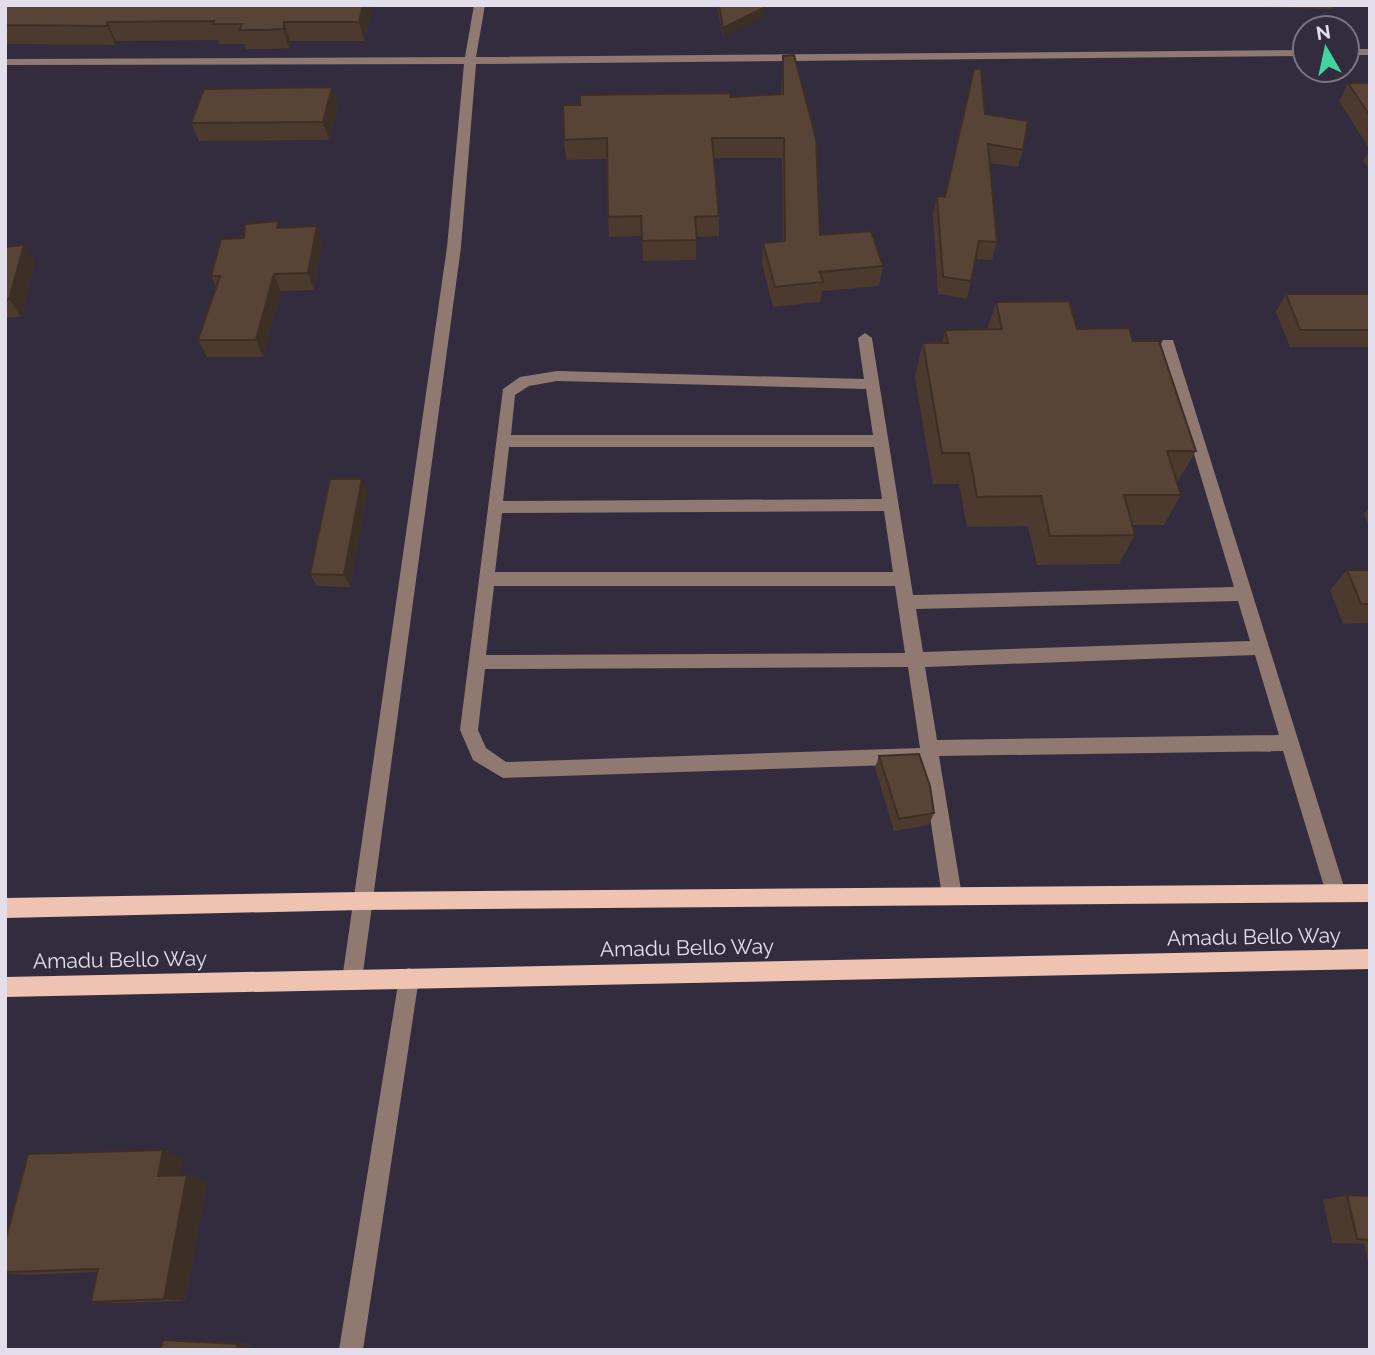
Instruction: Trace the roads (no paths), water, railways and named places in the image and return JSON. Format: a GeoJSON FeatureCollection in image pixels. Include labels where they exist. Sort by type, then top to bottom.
{"type":"FeatureCollection","features":[{"type":"Feature","properties":{"kind":"main road","name":"Amadu Bello Way"},"geometry":{"type":"LineString","coordinates":[[5,908],[361,901],[1370,892]]}},
{"type":"Feature","properties":{"kind":"main road","name":"Amadu Bello Way"},"geometry":{"type":"LineString","coordinates":[[5,987],[1370,959]]}},
{"type":"Feature","properties":{"kind":"street"},"geometry":{"type":"LineString","coordinates":[[352,980],[454,247],[470,61],[480,5]]}},
{"type":"Feature","properties":{"kind":"street"},"geometry":{"type":"LineString","coordinates":[[5,62],[470,61],[1291,53]]}},
{"type":"Feature","properties":{"kind":"street"},"geometry":{"type":"LineString","coordinates":[[865,338],[952,896]]}},
{"type":"Feature","properties":{"kind":"street"},"geometry":{"type":"LineString","coordinates":[[1168,344],[1336,893]]}},
{"type":"Feature","properties":{"kind":"street"},"geometry":{"type":"LineString","coordinates":[[872,384],[557,376],[525,381],[508,393],[469,730],[478,754],[503,770],[930,752],[1290,743]]}},
{"type":"Feature","properties":{"kind":"street"},"geometry":{"type":"LineString","coordinates":[[502,441],[881,441]]}},
{"type":"Feature","properties":{"kind":"street"},"geometry":{"type":"LineString","coordinates":[[495,507],[891,505]]}},
{"type":"Feature","properties":{"kind":"street"},"geometry":{"type":"LineString","coordinates":[[487,579],[903,579]]}},
{"type":"Feature","properties":{"kind":"street"},"geometry":{"type":"LineString","coordinates":[[906,603],[1244,594]]}},
{"type":"Feature","properties":{"kind":"street"},"geometry":{"type":"LineString","coordinates":[[477,662],[915,660],[1261,648]]}},
{"type":"Feature","properties":{"kind":"street"},"geometry":{"type":"LineString","coordinates":[[351,1350],[409,978]]}}]}
